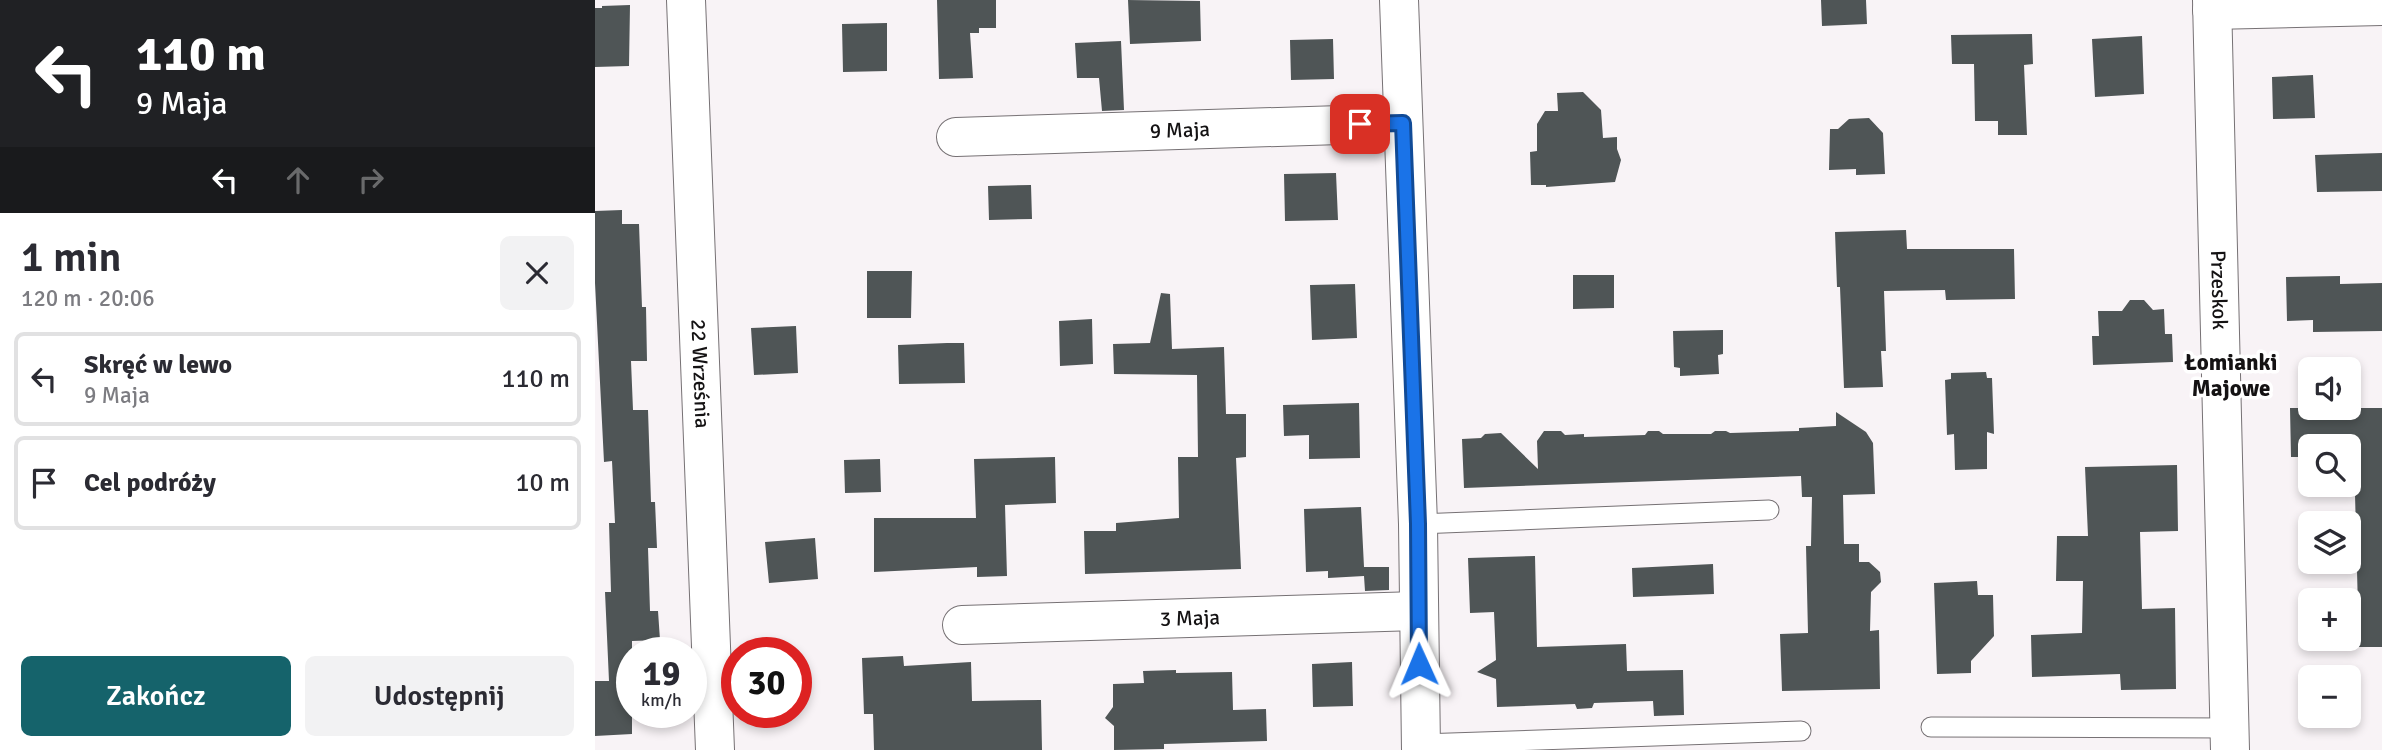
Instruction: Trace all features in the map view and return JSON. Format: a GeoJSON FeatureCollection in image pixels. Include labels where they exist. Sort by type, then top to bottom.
{"type":"FeatureCollection","features":[{"type":"Feature","properties":{"kind":"street","name":"22 Września"},"geometry":{"type":"LineString","coordinates":[[686,0],[715,750]]}},
{"type":"Feature","properties":{"kind":"street"},"geometry":{"type":"LineString","coordinates":[[1399,0],[1418,524],[1417,611],[1421,747]]}},
{"type":"Feature","properties":{"kind":"street"},"geometry":{"type":"LineString","coordinates":[[2212,5],[2382,6]]}},
{"type":"Feature","properties":{"kind":"street","name":"Przeskok"},"geometry":{"type":"LineString","coordinates":[[2212,5],[2229,739]]}},
{"type":"Feature","properties":{"kind":"street","name":"9 Maja"},"geometry":{"type":"LineString","coordinates":[[956,137],[1403,123]]}},
{"type":"Feature","properties":{"kind":"street","name":"3 Maja"},"geometry":{"type":"LineString","coordinates":[[962,625],[1417,611]]}},
{"type":"Feature","properties":{"kind":"lane"},"geometry":{"type":"LineString","coordinates":[[1418,524],[1769,510]]}},
{"type":"Feature","properties":{"kind":"lane"},"geometry":{"type":"LineString","coordinates":[[1931,727],[2229,739]]}},
{"type":"Feature","properties":{"kind":"lane"},"geometry":{"type":"LineString","coordinates":[[1421,747],[1801,731]]}},
{"type":"Feature","properties":{"kind":"building"},"geometry":{"type":"Polygon","coordinates":[[[937,0],[996,0],[996,28],[979,28],[979,33],[970,33],[973,78],[939,79],[937,0]]]}},
{"type":"Feature","properties":{"kind":"building"},"geometry":{"type":"Polygon","coordinates":[[[1128,0],[1200,1],[1201,41],[1130,44],[1128,0]]]}},
{"type":"Feature","properties":{"kind":"building"},"geometry":{"type":"Polygon","coordinates":[[[1821,0],[1866,0],[1867,24],[1822,26],[1821,0]]]}},
{"type":"Feature","properties":{"kind":"building"},"geometry":{"type":"Polygon","coordinates":[[[630,5],[629,66],[595,67],[595,8],[630,5]]]}},
{"type":"Feature","properties":{"kind":"building"},"geometry":{"type":"Polygon","coordinates":[[[887,23],[887,71],[843,72],[842,24],[887,23]]]}},
{"type":"Feature","properties":{"kind":"building"},"geometry":{"type":"Polygon","coordinates":[[[2032,34],[2033,64],[2024,65],[2027,135],[1998,135],[1998,121],[1975,121],[1974,64],[1952,64],[1951,35],[2032,34]]]}},
{"type":"Feature","properties":{"kind":"building"},"geometry":{"type":"Polygon","coordinates":[[[2142,36],[2144,94],[2095,97],[2092,39],[2142,36]]]}},
{"type":"Feature","properties":{"kind":"building"},"geometry":{"type":"Polygon","coordinates":[[[1333,39],[1334,79],[1291,80],[1290,40],[1333,39]]]}},
{"type":"Feature","properties":{"kind":"building"},"geometry":{"type":"Polygon","coordinates":[[[1121,41],[1124,110],[1102,111],[1099,78],[1077,78],[1075,43],[1121,41]]]}},
{"type":"Feature","properties":{"kind":"building"},"geometry":{"type":"Polygon","coordinates":[[[2313,75],[2315,118],[2273,119],[2272,77],[2313,75]]]}},
{"type":"Feature","properties":{"kind":"building"},"geometry":{"type":"Polygon","coordinates":[[[1583,92],[1601,110],[1603,138],[1617,137],[1621,160],[1615,182],[1546,187],[1531,185],[1530,152],[1537,151],[1537,124],[1545,111],[1558,111],[1557,93],[1583,92]]]}},
{"type":"Feature","properties":{"kind":"building"},"geometry":{"type":"Polygon","coordinates":[[[1869,118],[1883,133],[1885,174],[1856,175],[1856,169],[1829,170],[1830,129],[1838,129],[1849,119],[1869,118]]]}},
{"type":"Feature","properties":{"kind":"building"},"geometry":{"type":"Polygon","coordinates":[[[2382,153],[2382,191],[2317,192],[2315,155],[2382,153]]]}},
{"type":"Feature","properties":{"kind":"building"},"geometry":{"type":"Polygon","coordinates":[[[1336,173],[1338,220],[1285,221],[1284,174],[1336,173]]]}},
{"type":"Feature","properties":{"kind":"building"},"geometry":{"type":"Polygon","coordinates":[[[1031,185],[1032,219],[989,220],[988,186],[1031,185]]]}},
{"type":"Feature","properties":{"kind":"building"},"geometry":{"type":"Polygon","coordinates":[[[622,210],[622,224],[639,224],[642,307],[646,307],[647,361],[631,361],[633,410],[648,410],[651,502],[655,502],[657,548],[648,548],[650,611],[658,611],[660,637],[616,637],[616,728],[632,728],[632,734],[595,736],[595,681],[609,681],[605,592],[611,592],[609,523],[615,523],[612,461],[604,462],[595,283],[595,211],[622,210]]]}},
{"type":"Feature","properties":{"kind":"building"},"geometry":{"type":"Polygon","coordinates":[[[1906,230],[1907,249],[2014,249],[2015,299],[1946,300],[1945,290],[1884,291],[1886,351],[1881,351],[1883,387],[1844,388],[1835,232],[1906,230]]]}},
{"type":"Feature","properties":{"kind":"building"},"geometry":{"type":"Polygon","coordinates":[[[867,271],[912,271],[911,318],[867,318],[867,271]]]}},
{"type":"Feature","properties":{"kind":"building"},"geometry":{"type":"Polygon","coordinates":[[[1573,275],[1614,275],[1614,308],[1573,309],[1573,275]]]}},
{"type":"Feature","properties":{"kind":"building"},"geometry":{"type":"Polygon","coordinates":[[[2340,276],[2340,284],[2382,283],[2382,331],[2313,332],[2313,320],[2287,321],[2286,277],[2340,276]]]}},
{"type":"Feature","properties":{"kind":"building"},"geometry":{"type":"Polygon","coordinates":[[[1355,284],[1357,338],[1312,340],[1310,285],[1355,284]]]}},
{"type":"Feature","properties":{"kind":"building"},"geometry":{"type":"Polygon","coordinates":[[[1161,293],[1170,294],[1172,349],[1224,347],[1226,414],[1246,414],[1246,457],[1236,458],[1241,569],[1085,574],[1084,531],[1116,531],[1116,523],[1179,518],[1178,457],[1198,457],[1197,375],[1114,374],[1113,344],[1150,343],[1161,293]]]}},
{"type":"Feature","properties":{"kind":"building"},"geometry":{"type":"Polygon","coordinates":[[[2130,300],[2144,300],[2153,310],[2164,309],[2165,334],[2172,334],[2173,362],[2093,365],[2092,336],[2099,336],[2098,311],[2122,311],[2130,300]]]}},
{"type":"Feature","properties":{"kind":"building"},"geometry":{"type":"Polygon","coordinates":[[[1092,319],[1093,364],[1060,366],[1059,321],[1092,319]]]}},
{"type":"Feature","properties":{"kind":"building"},"geometry":{"type":"Polygon","coordinates":[[[796,326],[798,373],[754,375],[751,328],[796,326]]]}},
{"type":"Feature","properties":{"kind":"building"},"geometry":{"type":"Polygon","coordinates":[[[1723,330],[1723,354],[1718,355],[1719,374],[1680,376],[1680,368],[1674,367],[1673,331],[1723,330]]]}},
{"type":"Feature","properties":{"kind":"building"},"geometry":{"type":"Polygon","coordinates":[[[964,343],[965,383],[899,384],[898,345],[964,343]]]}},
{"type":"Feature","properties":{"kind":"building"},"geometry":{"type":"Polygon","coordinates":[[[1986,372],[1987,378],[1992,378],[1994,434],[1987,432],[1987,469],[1955,470],[1954,434],[1947,435],[1945,380],[1951,379],[1951,373],[1986,372]]]}},
{"type":"Feature","properties":{"kind":"building"},"geometry":{"type":"Polygon","coordinates":[[[1359,403],[1360,458],[1309,459],[1309,435],[1284,436],[1283,405],[1359,403]]]}},
{"type":"Feature","properties":{"kind":"building"},"geometry":{"type":"Polygon","coordinates":[[[2290,408],[2298,408],[2298,420],[2361,420],[2361,408],[2382,408],[2382,647],[2361,647],[2361,588],[2357,588],[2357,574],[2361,574],[2361,511],[2355,511],[2355,497],[2361,497],[2361,434],[2298,434],[2298,457],[2291,457],[2290,408]]]}},
{"type":"Feature","properties":{"kind":"building"},"geometry":{"type":"Polygon","coordinates":[[[1836,412],[1866,432],[1873,443],[1875,494],[1843,495],[1844,544],[1859,544],[1859,562],[1869,562],[1880,572],[1881,582],[1871,592],[1870,631],[1879,630],[1880,689],[1782,691],[1780,634],[1808,633],[1806,546],[1811,546],[1812,497],[1802,497],[1801,476],[1464,488],[1462,439],[1481,438],[1485,434],[1501,433],[1538,469],[1537,441],[1544,431],[1561,431],[1565,435],[1584,434],[1584,437],[1645,435],[1648,431],[1659,431],[1663,434],[1711,434],[1715,431],[1799,431],[1799,428],[1836,426],[1836,412]]]}},
{"type":"Feature","properties":{"kind":"building"},"geometry":{"type":"Polygon","coordinates":[[[1055,457],[1056,503],[1005,505],[1007,576],[977,577],[977,567],[874,572],[874,518],[976,518],[974,459],[1055,457]]]}},
{"type":"Feature","properties":{"kind":"building"},"geometry":{"type":"Polygon","coordinates":[[[880,459],[881,492],[845,493],[844,460],[880,459]]]}},
{"type":"Feature","properties":{"kind":"building"},"geometry":{"type":"Polygon","coordinates":[[[2177,465],[2178,531],[2140,532],[2142,609],[2175,608],[2176,689],[2121,690],[2120,674],[2032,677],[2031,635],[2082,633],[2083,581],[2056,581],[2057,536],[2088,536],[2085,467],[2177,465]]]}},
{"type":"Feature","properties":{"kind":"building"},"geometry":{"type":"Polygon","coordinates":[[[1361,507],[1364,567],[1389,567],[1389,590],[1365,591],[1364,576],[1328,578],[1328,571],[1306,572],[1304,509],[1361,507]]]}},
{"type":"Feature","properties":{"kind":"building"},"geometry":{"type":"Polygon","coordinates":[[[815,538],[818,579],[769,583],[765,542],[815,538]]]}},
{"type":"Feature","properties":{"kind":"building"},"geometry":{"type":"Polygon","coordinates":[[[1535,556],[1537,647],[1626,644],[1627,671],[1683,670],[1684,715],[1654,716],[1653,701],[1594,703],[1592,708],[1577,709],[1575,704],[1497,707],[1496,679],[1477,672],[1496,660],[1494,612],[1470,613],[1468,558],[1535,556]]]}},
{"type":"Feature","properties":{"kind":"building"},"geometry":{"type":"Polygon","coordinates":[[[1713,564],[1714,594],[1633,597],[1632,568],[1713,564]]]}},
{"type":"Feature","properties":{"kind":"building"},"geometry":{"type":"Polygon","coordinates":[[[1977,581],[1978,595],[1993,595],[1994,636],[1971,661],[1971,673],[1937,674],[1934,583],[1977,581]]]}},
{"type":"Feature","properties":{"kind":"building"},"geometry":{"type":"Polygon","coordinates":[[[903,656],[904,666],[971,662],[972,701],[1041,700],[1042,750],[874,750],[873,714],[864,714],[862,658],[903,656]]]}},
{"type":"Feature","properties":{"kind":"building"},"geometry":{"type":"Polygon","coordinates":[[[1352,662],[1353,706],[1313,707],[1312,664],[1352,662]]]}},
{"type":"Feature","properties":{"kind":"building"},"geometry":{"type":"Polygon","coordinates":[[[1176,670],[1176,673],[1232,672],[1233,710],[1266,709],[1267,741],[1164,744],[1164,749],[1114,750],[1114,726],[1105,718],[1113,707],[1113,684],[1144,683],[1143,671],[1176,670]]]}},
{"type":"Feature","properties":{"kind":"district","name":"Łomianki Majowe"},"geometry":{"type":"Point","coordinates":[2231,375]}},
{"type":"Feature","properties":{"kind":"route"},"geometry":{"type":"LineString","coordinates":[[1360,124],[1403,123],[1418,524],[1419,664]]}}]}
